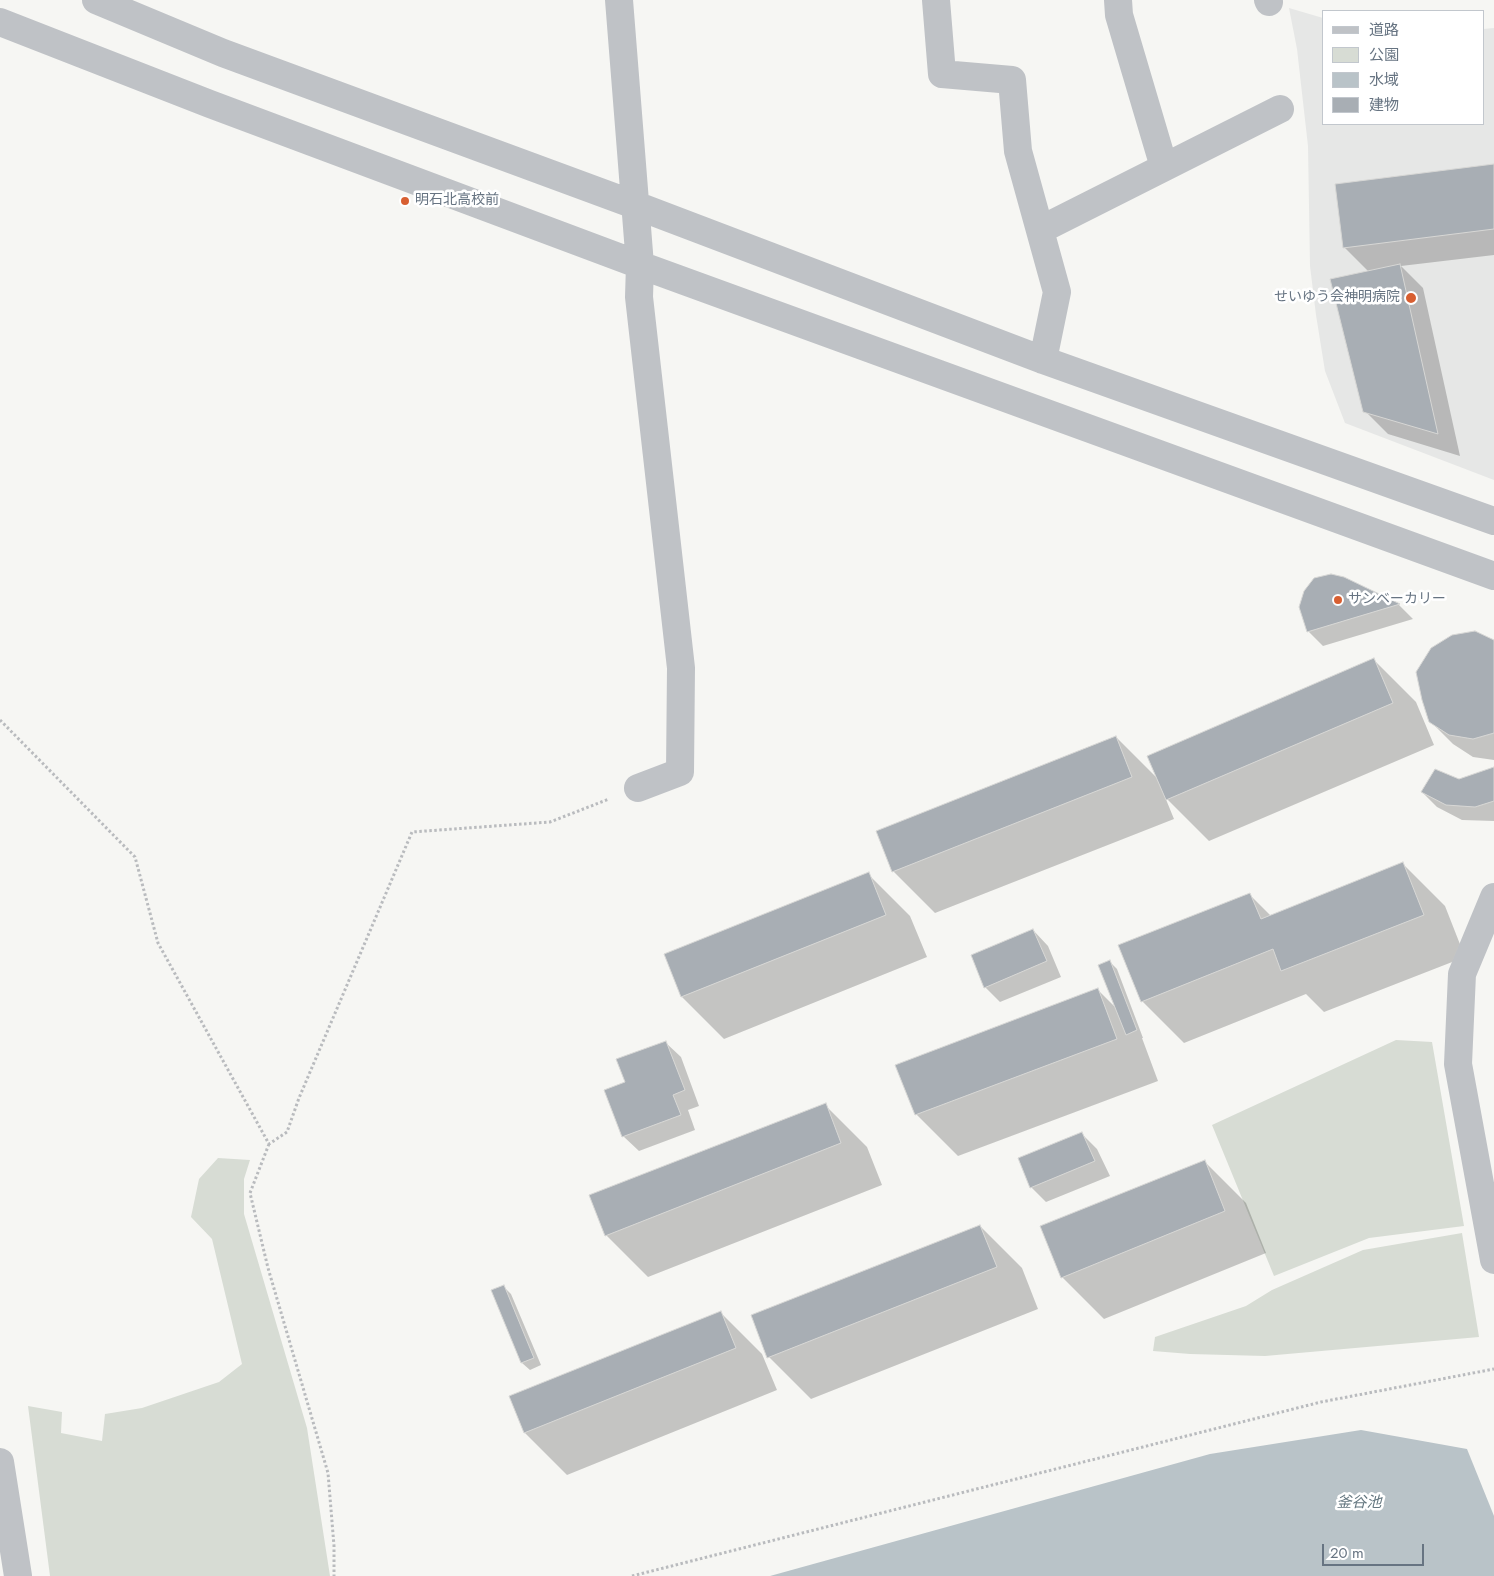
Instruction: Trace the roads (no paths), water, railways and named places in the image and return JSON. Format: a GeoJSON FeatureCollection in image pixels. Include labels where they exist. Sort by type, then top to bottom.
{"type":"FeatureCollection","features":[{"type":"Feature","properties":{"kind":"street"},"geometry":{"type":"LineString","coordinates":[[96,0],[223,53],[635,205],[1043,360],[1494,521]]}},
{"type":"Feature","properties":{"kind":"street"},"geometry":{"type":"LineString","coordinates":[[619,0],[640,265],[639,297],[681,668],[680,772],[638,788]]}},
{"type":"Feature","properties":{"kind":"street"},"geometry":{"type":"LineString","coordinates":[[936,0],[942,74],[1012,80],[1018,151],[1057,292],[1043,360]]}},
{"type":"Feature","properties":{"kind":"street"},"geometry":{"type":"LineString","coordinates":[[1118,0],[1119,15],[1164,167]]}},
{"type":"Feature","properties":{"kind":"street"},"geometry":{"type":"LineString","coordinates":[[0,22],[210,104],[640,265],[1494,576]]}},
{"type":"Feature","properties":{"kind":"street"},"geometry":{"type":"LineString","coordinates":[[1040,230],[1280,109]]}},
{"type":"Feature","properties":{"kind":"street"},"geometry":{"type":"LineString","coordinates":[[1494,897],[1462,974],[1458,1064],[1494,1260]]}},
{"type":"Feature","properties":{"kind":"street"},"geometry":{"type":"LineString","coordinates":[[0,1462],[18,1576]]}},
{"type":"Feature","properties":{"kind":"water","name":"釜谷池"},"geometry":{"type":"Polygon","coordinates":[[[1361,1430],[1467,1449],[1494,1516],[1494,1576],[770,1576],[1210,1454],[1361,1430]]]}},
{"type":"Feature","properties":{"kind":"place","name":"明石北高校前"},"geometry":{"type":"Point","coordinates":[405,201]}},
{"type":"Feature","properties":{"kind":"place","name":"せいゆう会神明病院"},"geometry":{"type":"Point","coordinates":[1411,298]}},
{"type":"Feature","properties":{"kind":"place","name":"サンベーカリー"},"geometry":{"type":"Point","coordinates":[1338,600]}}]}
